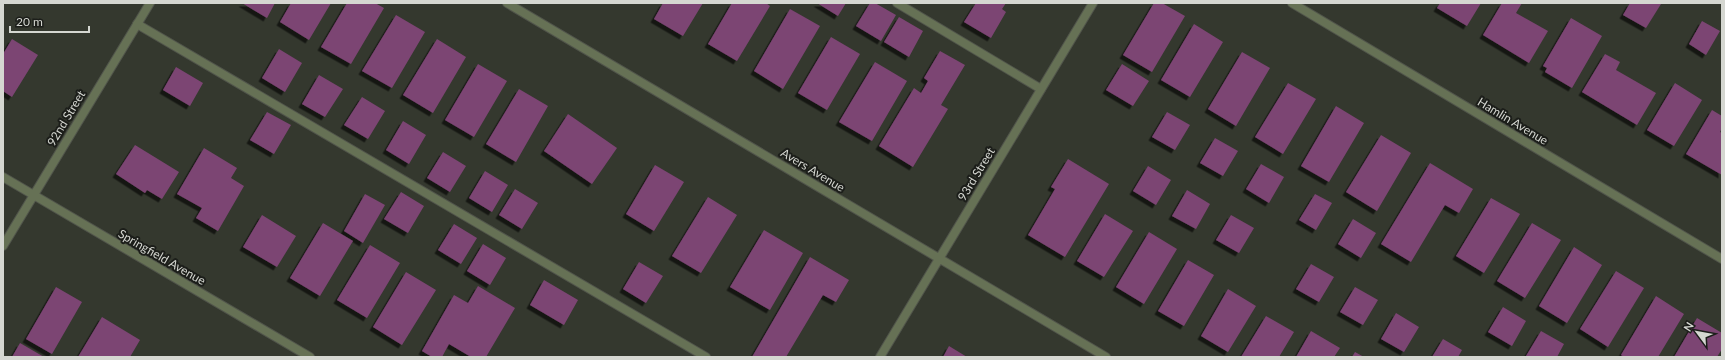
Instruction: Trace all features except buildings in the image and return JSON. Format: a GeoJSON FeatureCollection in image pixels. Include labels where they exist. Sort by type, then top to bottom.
{"type":"FeatureCollection","features":[{"type":"Feature","properties":{"kind":"street","name":"92nd Street"},"geometry":{"type":"LineString","coordinates":[[3,246],[150,3]]}},
{"type":"Feature","properties":{"kind":"street","name":"Avers Avenue"},"geometry":{"type":"LineString","coordinates":[[507,3],[1106,357]]}},
{"type":"Feature","properties":{"kind":"street"},"geometry":{"type":"LineString","coordinates":[[897,3],[1041,89]]}},
{"type":"Feature","properties":{"kind":"street","name":"93rd Street"},"geometry":{"type":"LineString","coordinates":[[880,357],[1093,3]]}},
{"type":"Feature","properties":{"kind":"street","name":"Hamlin Avenue"},"geometry":{"type":"LineString","coordinates":[[1292,3],[1722,259]]}},
{"type":"Feature","properties":{"kind":"street"},"geometry":{"type":"LineString","coordinates":[[137,24],[706,357]]}},
{"type":"Feature","properties":{"kind":"street","name":"Springfield Avenue"},"geometry":{"type":"LineString","coordinates":[[3,177],[310,357]]}}]}
